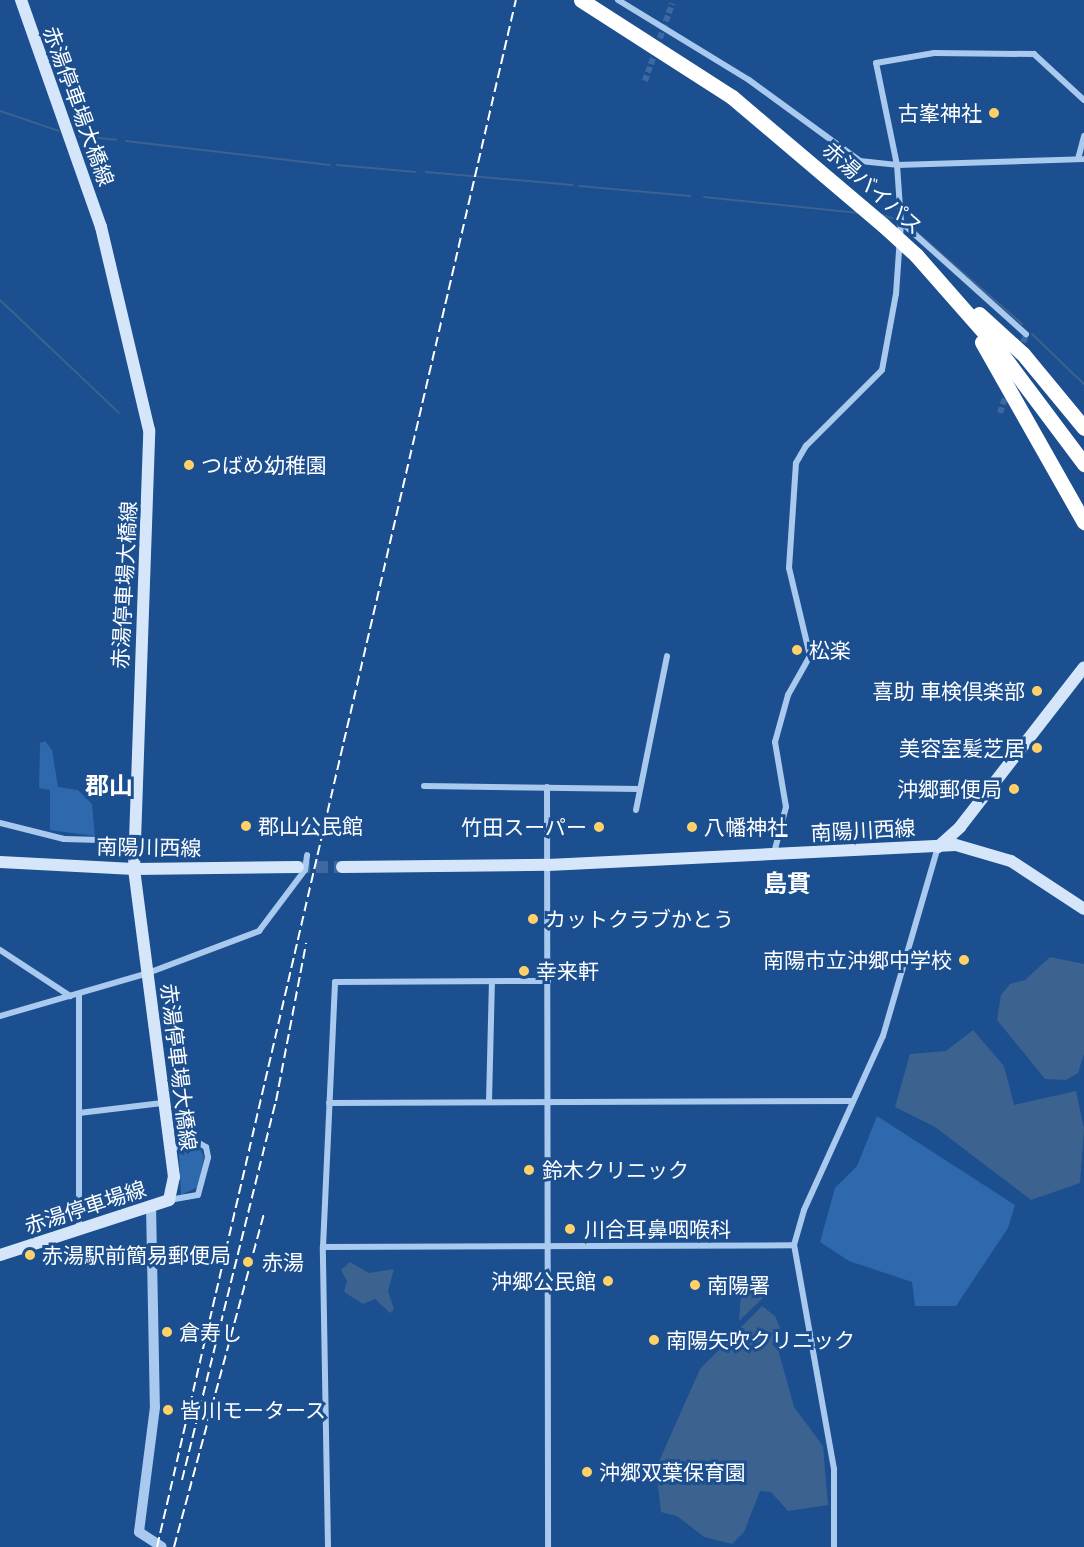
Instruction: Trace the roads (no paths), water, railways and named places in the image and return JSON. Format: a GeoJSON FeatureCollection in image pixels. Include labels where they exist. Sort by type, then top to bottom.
{"type":"FeatureCollection","features":[{"type":"Feature","properties":{"kind":"highway","name":"赤湯バイパス"},"geometry":{"type":"LineString","coordinates":[[581,0],[732,97],[883,225],[915,255],[959,304],[1084,464]]}},
{"type":"Feature","properties":{"kind":"highway"},"geometry":{"type":"LineString","coordinates":[[915,255],[1023,354],[1084,428]]}},
{"type":"Feature","properties":{"kind":"highway"},"geometry":{"type":"LineString","coordinates":[[959,304],[1084,522]]}},
{"type":"Feature","properties":{"kind":"main road","name":"赤湯停車場大橋線"},"geometry":{"type":"LineString","coordinates":[[21,0],[101,227],[149,430],[134,869],[162,1103],[170,1151],[171,1194]]}},
{"type":"Feature","properties":{"kind":"main road","name":"南陽川西線"},"geometry":{"type":"LineString","coordinates":[[342,867],[548,865],[938,847],[960,827],[1084,667]]}},
{"type":"Feature","properties":{"kind":"main road"},"geometry":{"type":"LineString","coordinates":[[938,847],[997,854],[1084,909]]}},
{"type":"Feature","properties":{"kind":"main road","name":"南陽川西線"},"geometry":{"type":"LineString","coordinates":[[0,862],[134,869],[298,867]]}},
{"type":"Feature","properties":{"kind":"main road","name":"赤湯停車場線"},"geometry":{"type":"LineString","coordinates":[[0,1255],[151,1205],[171,1194]]}},
{"type":"Feature","properties":{"kind":"street"},"geometry":{"type":"LineString","coordinates":[[618,0],[749,81],[850,156],[897,165],[1081,159],[1084,136]]}},
{"type":"Feature","properties":{"kind":"street"},"geometry":{"type":"LineString","coordinates":[[774,854],[786,807],[776,742],[788,695],[810,656],[789,568],[796,463],[887,360],[902,222],[897,165],[876,63],[934,53],[1034,54],[1084,100]]}},
{"type":"Feature","properties":{"kind":"street"},"geometry":{"type":"LineString","coordinates":[[902,222],[1026,334]]}},
{"type":"Feature","properties":{"kind":"street"},"geometry":{"type":"LineString","coordinates":[[636,810],[667,656]]}},
{"type":"Feature","properties":{"kind":"street"},"geometry":{"type":"LineString","coordinates":[[424,786],[639,789]]}},
{"type":"Feature","properties":{"kind":"street"},"geometry":{"type":"LineString","coordinates":[[547,787],[548,1547]]}},
{"type":"Feature","properties":{"kind":"street"},"geometry":{"type":"LineString","coordinates":[[0,823],[64,839],[136,841]]}},
{"type":"Feature","properties":{"kind":"street"},"geometry":{"type":"LineString","coordinates":[[834,1547],[834,1469],[794,1245],[896,998],[938,847]]}},
{"type":"Feature","properties":{"kind":"street"},"geometry":{"type":"LineString","coordinates":[[0,1016],[148,973],[259,931],[305,870],[307,855]]}},
{"type":"Feature","properties":{"kind":"street"},"geometry":{"type":"LineString","coordinates":[[0,950],[70,996]]}},
{"type":"Feature","properties":{"kind":"street"},"geometry":{"type":"LineString","coordinates":[[328,1547],[323,1247],[335,982],[548,981]]}},
{"type":"Feature","properties":{"kind":"street"},"geometry":{"type":"LineString","coordinates":[[489,1102],[492,982]]}},
{"type":"Feature","properties":{"kind":"street"},"geometry":{"type":"LineString","coordinates":[[79,994],[79,1229]]}},
{"type":"Feature","properties":{"kind":"street"},"geometry":{"type":"LineString","coordinates":[[329,1103],[853,1101]]}},
{"type":"Feature","properties":{"kind":"street"},"geometry":{"type":"LineString","coordinates":[[79,1113],[162,1103]]}},
{"type":"Feature","properties":{"kind":"street"},"geometry":{"type":"LineString","coordinates":[[170,1151],[195,1141],[206,1147],[208,1157],[198,1195],[171,1194]]}},
{"type":"Feature","properties":{"kind":"street"},"geometry":{"type":"LineString","coordinates":[[151,1205],[155,1407],[140,1532],[162,1547]]}},
{"type":"Feature","properties":{"kind":"street"},"geometry":{"type":"LineString","coordinates":[[323,1247],[794,1245]]}},
{"type":"Feature","properties":{"kind":"waterway"},"geometry":{"type":"LineString","coordinates":[[0,111],[59,131]]}},
{"type":"Feature","properties":{"kind":"waterway"},"geometry":{"type":"LineString","coordinates":[[79,136],[116,140]]}},
{"type":"Feature","properties":{"kind":"waterway"},"geometry":{"type":"LineString","coordinates":[[126,141],[330,165]]}},
{"type":"Feature","properties":{"kind":"waterway"},"geometry":{"type":"LineString","coordinates":[[337,165],[416,172]]}},
{"type":"Feature","properties":{"kind":"waterway"},"geometry":{"type":"LineString","coordinates":[[426,172],[572,185]]}},
{"type":"Feature","properties":{"kind":"waterway"},"geometry":{"type":"LineString","coordinates":[[579,186],[691,196]]}},
{"type":"Feature","properties":{"kind":"waterway"},"geometry":{"type":"LineString","coordinates":[[704,197],[859,213]]}},
{"type":"Feature","properties":{"kind":"waterway"},"geometry":{"type":"LineString","coordinates":[[882,215],[898,220]]}},
{"type":"Feature","properties":{"kind":"waterway"},"geometry":{"type":"LineString","coordinates":[[906,223],[1022,324]]}},
{"type":"Feature","properties":{"kind":"waterway"},"geometry":{"type":"LineString","coordinates":[[0,300],[119,413]]}},
{"type":"Feature","properties":{"kind":"waterway"},"geometry":{"type":"LineString","coordinates":[[1032,334],[1084,384]]}},
{"type":"Feature","properties":{"kind":"tunnel"},"geometry":{"type":"LineString","coordinates":[[645,81],[672,4]]}},
{"type":"Feature","properties":{"kind":"tunnel"},"geometry":{"type":"LineString","coordinates":[[1015,368],[1026,334]]}},
{"type":"Feature","properties":{"kind":"tunnel"},"geometry":{"type":"LineString","coordinates":[[1000,413],[1007,392]]}},
{"type":"Feature","properties":{"kind":"tunnel"},"geometry":{"type":"LineString","coordinates":[[298,867],[342,867]]}},
{"type":"Feature","properties":{"kind":"railway"},"geometry":{"type":"LineString","coordinates":[[157,1547],[516,0]]}},
{"type":"Feature","properties":{"kind":"railway"},"geometry":{"type":"LineString","coordinates":[[182,1480],[276,1101],[306,943]]}},
{"type":"Feature","properties":{"kind":"railway"},"geometry":{"type":"LineString","coordinates":[[174,1547],[264,1214]]}},
{"type":"Feature","properties":{"kind":"place","name":"古峯神社"},"geometry":{"type":"Point","coordinates":[994,113]}},
{"type":"Feature","properties":{"kind":"place","name":"つばめ幼稚園"},"geometry":{"type":"Point","coordinates":[189,465]}},
{"type":"Feature","properties":{"kind":"place","name":"松楽"},"geometry":{"type":"Point","coordinates":[797,650]}},
{"type":"Feature","properties":{"kind":"place","name":"喜助 車検倶楽部"},"geometry":{"type":"Point","coordinates":[1037,691]}},
{"type":"Feature","properties":{"kind":"place","name":"美容室髪芝居"},"geometry":{"type":"Point","coordinates":[1037,748]}},
{"type":"Feature","properties":{"kind":"place","name":"沖郷郵便局"},"geometry":{"type":"Point","coordinates":[1014,789]}},
{"type":"Feature","properties":{"kind":"place","name":"郡山公民館"},"geometry":{"type":"Point","coordinates":[246,826]}},
{"type":"Feature","properties":{"kind":"place","name":"竹田スーパー"},"geometry":{"type":"Point","coordinates":[599,827]}},
{"type":"Feature","properties":{"kind":"place","name":"八幡神社"},"geometry":{"type":"Point","coordinates":[692,827]}},
{"type":"Feature","properties":{"kind":"place","name":"カットクラブかとう"},"geometry":{"type":"Point","coordinates":[533,919]}},
{"type":"Feature","properties":{"kind":"place","name":"南陽市立沖郷中学校"},"geometry":{"type":"Point","coordinates":[964,960]}},
{"type":"Feature","properties":{"kind":"place","name":"幸来軒"},"geometry":{"type":"Point","coordinates":[524,971]}},
{"type":"Feature","properties":{"kind":"place","name":"鈴木クリニック"},"geometry":{"type":"Point","coordinates":[529,1170]}},
{"type":"Feature","properties":{"kind":"place","name":"川合耳鼻咽喉科"},"geometry":{"type":"Point","coordinates":[570,1229]}},
{"type":"Feature","properties":{"kind":"place","name":"赤湯駅前簡易郵便局"},"geometry":{"type":"Point","coordinates":[30,1255]}},
{"type":"Feature","properties":{"kind":"place","name":"赤湯"},"geometry":{"type":"Point","coordinates":[248,1262]}},
{"type":"Feature","properties":{"kind":"place","name":"沖郷公民館"},"geometry":{"type":"Point","coordinates":[608,1281]}},
{"type":"Feature","properties":{"kind":"place","name":"南陽署"},"geometry":{"type":"Point","coordinates":[695,1285]}},
{"type":"Feature","properties":{"kind":"place","name":"倉寿し"},"geometry":{"type":"Point","coordinates":[167,1332]}},
{"type":"Feature","properties":{"kind":"place","name":"南陽矢吹クリニック"},"geometry":{"type":"Point","coordinates":[654,1340]}},
{"type":"Feature","properties":{"kind":"place","name":"皆川モータース"},"geometry":{"type":"Point","coordinates":[168,1410]}},
{"type":"Feature","properties":{"kind":"place","name":"沖郷双葉保育園"},"geometry":{"type":"Point","coordinates":[587,1472]}},
{"type":"Feature","properties":{"kind":"district","name":"郡山"},"geometry":{"type":"Point","coordinates":[109,785]}},
{"type":"Feature","properties":{"kind":"district","name":"島貫"},"geometry":{"type":"Point","coordinates":[787,883]}}]}
